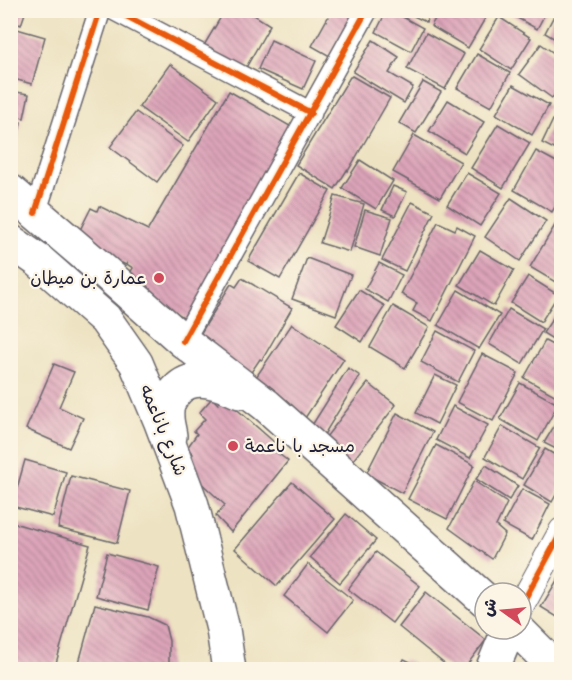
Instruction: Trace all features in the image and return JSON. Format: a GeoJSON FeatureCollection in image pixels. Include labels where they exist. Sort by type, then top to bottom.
{"type":"FeatureCollection","features":[{"type":"Feature","properties":{"kind":"highway"},"geometry":{"type":"LineString","coordinates":[[10,191],[183,341],[266,405],[473,589]]}},
{"type":"Feature","properties":{"kind":"highway","name":"شارع باناعمه"},"geometry":{"type":"LineString","coordinates":[[10,241],[39,261],[93,307],[111,326],[136,363],[192,505],[223,629],[229,669]]}},
{"type":"Feature","properties":{"kind":"highway"},"geometry":{"type":"LineString","coordinates":[[205,669],[195,604],[173,515],[171,488],[175,461],[166,415],[168,404],[180,387],[201,380],[228,386],[266,405]]}},
{"type":"Feature","properties":{"kind":"highway"},"geometry":{"type":"LineString","coordinates":[[492,669],[504,641]]}},
{"type":"Feature","properties":{"kind":"highway"},"geometry":{"type":"LineString","coordinates":[[529,641],[558,669]]}},
{"type":"Feature","properties":{"kind":"street"},"geometry":{"type":"LineString","coordinates":[[35,213],[100,10]]}},
{"type":"Feature","properties":{"kind":"street"},"geometry":{"type":"LineString","coordinates":[[115,10],[311,113]]}},
{"type":"Feature","properties":{"kind":"street"},"geometry":{"type":"LineString","coordinates":[[183,341],[367,10]]}},
{"type":"Feature","properties":{"kind":"street"},"geometry":{"type":"LineString","coordinates":[[533,584],[561,531]]}},
{"type":"Feature","properties":{"kind":"building"},"geometry":{"type":"Polygon","coordinates":[[[10,10],[26,10],[21,25],[10,21],[10,10]]]}},
{"type":"Feature","properties":{"kind":"building"},"geometry":{"type":"Polygon","coordinates":[[[225,10],[246,10],[270,25],[244,71],[203,47],[225,10]]]}},
{"type":"Feature","properties":{"kind":"building"},"geometry":{"type":"Polygon","coordinates":[[[332,10],[362,10],[335,59],[312,46],[332,10]]]}},
{"type":"Feature","properties":{"kind":"building"},"geometry":{"type":"Polygon","coordinates":[[[387,10],[423,28],[411,51],[376,32],[387,10]]]}},
{"type":"Feature","properties":{"kind":"building"},"geometry":{"type":"Polygon","coordinates":[[[401,10],[431,10],[426,22],[401,10]]]}},
{"type":"Feature","properties":{"kind":"building"},"geometry":{"type":"Polygon","coordinates":[[[440,10],[490,10],[468,48],[431,26],[440,10]]]}},
{"type":"Feature","properties":{"kind":"building"},"geometry":{"type":"Polygon","coordinates":[[[503,10],[547,10],[537,29],[503,10]]]}},
{"type":"Feature","properties":{"kind":"building"},"geometry":{"type":"Polygon","coordinates":[[[557,10],[562,10],[562,43],[545,33],[557,10]]]}},
{"type":"Feature","properties":{"kind":"building"},"geometry":{"type":"Polygon","coordinates":[[[499,17],[531,38],[511,70],[479,49],[499,17]]]}},
{"type":"Feature","properties":{"kind":"building"},"geometry":{"type":"Polygon","coordinates":[[[10,27],[45,37],[32,84],[10,78],[10,27]]]}},
{"type":"Feature","properties":{"kind":"building"},"geometry":{"type":"Polygon","coordinates":[[[426,33],[464,54],[445,89],[407,69],[426,33]]]}},
{"type":"Feature","properties":{"kind":"building"},"geometry":{"type":"Polygon","coordinates":[[[271,40],[316,61],[303,89],[258,69],[271,40]]]}},
{"type":"Feature","properties":{"kind":"building"},"geometry":{"type":"Polygon","coordinates":[[[373,40],[399,57],[389,73],[413,87],[404,103],[353,72],[373,40]]]}},
{"type":"Feature","properties":{"kind":"building"},"geometry":{"type":"Polygon","coordinates":[[[541,44],[562,59],[562,86],[552,98],[519,74],[541,44]]]}},
{"type":"Feature","properties":{"kind":"building"},"geometry":{"type":"Polygon","coordinates":[[[477,54],[510,73],[491,107],[457,88],[477,54]]]}},
{"type":"Feature","properties":{"kind":"building"},"geometry":{"type":"Polygon","coordinates":[[[170,64],[218,99],[188,142],[139,107],[170,64]]]}},
{"type":"Feature","properties":{"kind":"building"},"geometry":{"type":"Polygon","coordinates":[[[352,76],[390,98],[348,171],[335,189],[296,165],[352,76]]]}},
{"type":"Feature","properties":{"kind":"building"},"geometry":{"type":"Polygon","coordinates":[[[423,82],[441,92],[416,133],[399,123],[423,82]]]}},
{"type":"Feature","properties":{"kind":"building"},"geometry":{"type":"Polygon","coordinates":[[[513,85],[549,105],[532,135],[496,114],[513,85]]]}},
{"type":"Feature","properties":{"kind":"building"},"geometry":{"type":"Polygon","coordinates":[[[10,91],[29,94],[24,118],[10,115],[10,91]]]}},
{"type":"Feature","properties":{"kind":"building"},"geometry":{"type":"Polygon","coordinates":[[[229,91],[295,129],[190,321],[125,282],[133,268],[127,263],[126,265],[75,240],[91,208],[97,211],[99,206],[148,230],[229,91]]]}},
{"type":"Feature","properties":{"kind":"building"},"geometry":{"type":"Polygon","coordinates":[[[448,100],[484,122],[465,153],[429,131],[448,100]]]}},
{"type":"Feature","properties":{"kind":"building"},"geometry":{"type":"Polygon","coordinates":[[[136,112],[183,146],[157,182],[110,147],[136,112]]]}},
{"type":"Feature","properties":{"kind":"building"},"geometry":{"type":"Polygon","coordinates":[[[10,119],[21,122],[17,141],[10,140],[10,119]]]}},
{"type":"Feature","properties":{"kind":"building"},"geometry":{"type":"Polygon","coordinates":[[[553,120],[562,125],[562,134],[554,149],[542,143],[553,120]]]}},
{"type":"Feature","properties":{"kind":"building"},"geometry":{"type":"Polygon","coordinates":[[[498,124],[530,143],[503,188],[471,168],[498,124]]]}},
{"type":"Feature","properties":{"kind":"building"},"geometry":{"type":"Polygon","coordinates":[[[414,135],[461,162],[440,198],[393,172],[414,135]]]}},
{"type":"Feature","properties":{"kind":"building"},"geometry":{"type":"Polygon","coordinates":[[[536,151],[562,165],[562,195],[552,212],[514,190],[536,151]]]}},
{"type":"Feature","properties":{"kind":"building"},"geometry":{"type":"Polygon","coordinates":[[[360,160],[393,181],[376,209],[342,188],[360,160]]]}},
{"type":"Feature","properties":{"kind":"building"},"geometry":{"type":"Polygon","coordinates":[[[299,173],[330,191],[280,279],[248,261],[299,173]]]}},
{"type":"Feature","properties":{"kind":"building"},"geometry":{"type":"Polygon","coordinates":[[[467,173],[501,193],[480,226],[447,205],[467,173]]]}},
{"type":"Feature","properties":{"kind":"building"},"geometry":{"type":"Polygon","coordinates":[[[393,186],[407,192],[395,216],[382,210],[393,186]]]}},
{"type":"Feature","properties":{"kind":"building"},"geometry":{"type":"Polygon","coordinates":[[[335,196],[364,204],[350,252],[320,243],[335,196]]]}},
{"type":"Feature","properties":{"kind":"building"},"geometry":{"type":"Polygon","coordinates":[[[511,198],[546,221],[520,261],[485,237],[511,198]]]}},
{"type":"Feature","properties":{"kind":"building"},"geometry":{"type":"Polygon","coordinates":[[[412,202],[434,213],[405,271],[382,260],[412,202]]]}},
{"type":"Feature","properties":{"kind":"building"},"geometry":{"type":"Polygon","coordinates":[[[365,210],[392,218],[380,256],[354,247],[365,210]]]}},
{"type":"Feature","properties":{"kind":"building"},"geometry":{"type":"Polygon","coordinates":[[[438,222],[455,230],[457,226],[475,236],[432,321],[413,311],[417,303],[401,294],[438,222]]]}},
{"type":"Feature","properties":{"kind":"building"},"geometry":{"type":"Polygon","coordinates":[[[557,222],[562,224],[562,286],[530,267],[557,222]]]}},
{"type":"Feature","properties":{"kind":"building"},"geometry":{"type":"Polygon","coordinates":[[[480,250],[514,270],[494,306],[459,285],[480,250]]]}},
{"type":"Feature","properties":{"kind":"building"},"geometry":{"type":"Polygon","coordinates":[[[307,258],[351,275],[336,315],[292,299],[307,258]]]}},
{"type":"Feature","properties":{"kind":"building"},"geometry":{"type":"Polygon","coordinates":[[[379,263],[402,275],[388,302],[365,289],[379,263]]]}},
{"type":"Feature","properties":{"kind":"building"},"geometry":{"type":"Polygon","coordinates":[[[528,276],[558,295],[541,322],[511,303],[528,276]]]}},
{"type":"Feature","properties":{"kind":"building"},"geometry":{"type":"Polygon","coordinates":[[[242,278],[292,308],[262,360],[260,359],[242,386],[191,349],[231,284],[236,287],[242,278]]]}},
{"type":"Feature","properties":{"kind":"building"},"geometry":{"type":"Polygon","coordinates":[[[359,290],[385,306],[362,342],[336,325],[359,290]]]}},
{"type":"Feature","properties":{"kind":"building"},"geometry":{"type":"Polygon","coordinates":[[[458,290],[500,315],[479,349],[438,325],[458,290]]]}},
{"type":"Feature","properties":{"kind":"building"},"geometry":{"type":"Polygon","coordinates":[[[562,304],[562,345],[543,333],[562,304]]]}},
{"type":"Feature","properties":{"kind":"building"},"geometry":{"type":"Polygon","coordinates":[[[393,306],[429,327],[405,368],[370,347],[393,306]]]}},
{"type":"Feature","properties":{"kind":"building"},"geometry":{"type":"Polygon","coordinates":[[[509,309],[543,329],[522,364],[489,344],[509,309]]]}},
{"type":"Feature","properties":{"kind":"building"},"geometry":{"type":"Polygon","coordinates":[[[292,324],[344,359],[305,418],[252,383],[292,324]]]}},
{"type":"Feature","properties":{"kind":"building"},"geometry":{"type":"Polygon","coordinates":[[[437,331],[474,351],[458,382],[421,362],[437,331]]]}},
{"type":"Feature","properties":{"kind":"building"},"geometry":{"type":"Polygon","coordinates":[[[545,341],[562,350],[562,391],[558,397],[524,378],[545,341]]]}},
{"type":"Feature","properties":{"kind":"building"},"geometry":{"type":"Polygon","coordinates":[[[482,354],[518,373],[493,421],[457,402],[482,354]]]}},
{"type":"Feature","properties":{"kind":"building"},"geometry":{"type":"Polygon","coordinates":[[[54,364],[74,372],[59,407],[83,418],[69,448],[26,429],[54,364]]]}},
{"type":"Feature","properties":{"kind":"building"},"geometry":{"type":"Polygon","coordinates":[[[348,368],[360,376],[322,438],[309,430],[348,368]]]}},
{"type":"Feature","properties":{"kind":"building"},"geometry":{"type":"Polygon","coordinates":[[[435,375],[456,385],[437,424],[416,413],[435,375]]]}},
{"type":"Feature","properties":{"kind":"building"},"geometry":{"type":"Polygon","coordinates":[[[368,383],[396,405],[347,468],[319,446],[368,383]]]}},
{"type":"Feature","properties":{"kind":"building"},"geometry":{"type":"Polygon","coordinates":[[[520,383],[558,404],[538,441],[500,419],[520,383]]]}},
{"type":"Feature","properties":{"kind":"building"},"geometry":{"type":"Polygon","coordinates":[[[223,397],[274,442],[270,447],[288,461],[231,532],[216,516],[225,505],[183,466],[193,454],[187,448],[197,434],[194,431],[205,419],[199,413],[212,398],[218,404],[223,397]]]}},
{"type":"Feature","properties":{"kind":"building"},"geometry":{"type":"Polygon","coordinates":[[[453,406],[488,425],[470,458],[436,440],[453,406]]]}},
{"type":"Feature","properties":{"kind":"building"},"geometry":{"type":"Polygon","coordinates":[[[397,413],[433,432],[402,493],[366,474],[397,413]]]}},
{"type":"Feature","properties":{"kind":"building"},"geometry":{"type":"Polygon","coordinates":[[[556,423],[562,426],[562,452],[544,443],[556,423]]]}},
{"type":"Feature","properties":{"kind":"building"},"geometry":{"type":"Polygon","coordinates":[[[502,426],[540,448],[522,479],[485,457],[502,426]]]}},
{"type":"Feature","properties":{"kind":"building"},"geometry":{"type":"Polygon","coordinates":[[[436,445],[474,465],[447,519],[408,499],[436,445]]]}},
{"type":"Feature","properties":{"kind":"building"},"geometry":{"type":"Polygon","coordinates":[[[545,449],[562,459],[562,484],[552,502],[524,485],[545,449]]]}},
{"type":"Feature","properties":{"kind":"building"},"geometry":{"type":"Polygon","coordinates":[[[25,460],[66,472],[53,517],[12,506],[25,460]]]}},
{"type":"Feature","properties":{"kind":"building"},"geometry":{"type":"Polygon","coordinates":[[[486,465],[518,486],[509,500],[476,479],[486,465]]]}},
{"type":"Feature","properties":{"kind":"building"},"geometry":{"type":"Polygon","coordinates":[[[71,476],[130,491],[117,543],[58,528],[71,476]]]}},
{"type":"Feature","properties":{"kind":"building"},"geometry":{"type":"Polygon","coordinates":[[[474,481],[507,503],[496,526],[505,534],[492,559],[449,528],[474,481]]]}},
{"type":"Feature","properties":{"kind":"building"},"geometry":{"type":"Polygon","coordinates":[[[292,482],[335,519],[277,586],[235,549],[292,482]]]}},
{"type":"Feature","properties":{"kind":"building"},"geometry":{"type":"Polygon","coordinates":[[[522,489],[550,504],[532,540],[503,524],[522,489]]]}},
{"type":"Feature","properties":{"kind":"building"},"geometry":{"type":"Polygon","coordinates":[[[346,514],[376,540],[340,583],[310,557],[346,514]]]}},
{"type":"Feature","properties":{"kind":"building"},"geometry":{"type":"Polygon","coordinates":[[[10,522],[90,545],[54,670],[10,670],[10,522]]]}},
{"type":"Feature","properties":{"kind":"building"},"geometry":{"type":"Polygon","coordinates":[[[376,552],[420,586],[392,623],[348,589],[376,552]]]}},
{"type":"Feature","properties":{"kind":"building"},"geometry":{"type":"Polygon","coordinates":[[[107,553],[159,567],[148,610],[96,596],[107,553]]]}},
{"type":"Feature","properties":{"kind":"building"},"geometry":{"type":"Polygon","coordinates":[[[308,564],[353,600],[328,632],[284,596],[308,564]]]}},
{"type":"Feature","properties":{"kind":"building"},"geometry":{"type":"Polygon","coordinates":[[[562,572],[562,620],[541,607],[562,572]]]}},
{"type":"Feature","properties":{"kind":"building"},"geometry":{"type":"Polygon","coordinates":[[[426,592],[473,630],[473,641],[485,641],[463,670],[452,670],[399,627],[426,592]]]}},
{"type":"Feature","properties":{"kind":"building"},"geometry":{"type":"Polygon","coordinates":[[[95,604],[148,617],[165,625],[169,641],[169,670],[77,670],[95,604]]]}},
{"type":"Feature","properties":{"kind":"building"},"geometry":{"type":"Polygon","coordinates":[[[404,659],[427,670],[399,670],[404,659]]]}},
{"type":"Feature","properties":{"kind":"cycle path"},"geometry":{"type":"LineString","coordinates":[[35,213],[100,10]]}},
{"type":"Feature","properties":{"kind":"cycle path"},"geometry":{"type":"LineString","coordinates":[[115,10],[311,113]]}},
{"type":"Feature","properties":{"kind":"cycle path"},"geometry":{"type":"LineString","coordinates":[[183,341],[367,10]]}},
{"type":"Feature","properties":{"kind":"cycle path"},"geometry":{"type":"LineString","coordinates":[[533,584],[562,531]]}},
{"type":"Feature","properties":{"kind":"place","name":"عمارة بن ميطان"},"geometry":{"type":"Point","coordinates":[159,278]}},
{"type":"Feature","properties":{"kind":"place","name":"مسجد با ناعمة"},"geometry":{"type":"Point","coordinates":[233,446]}}]}
